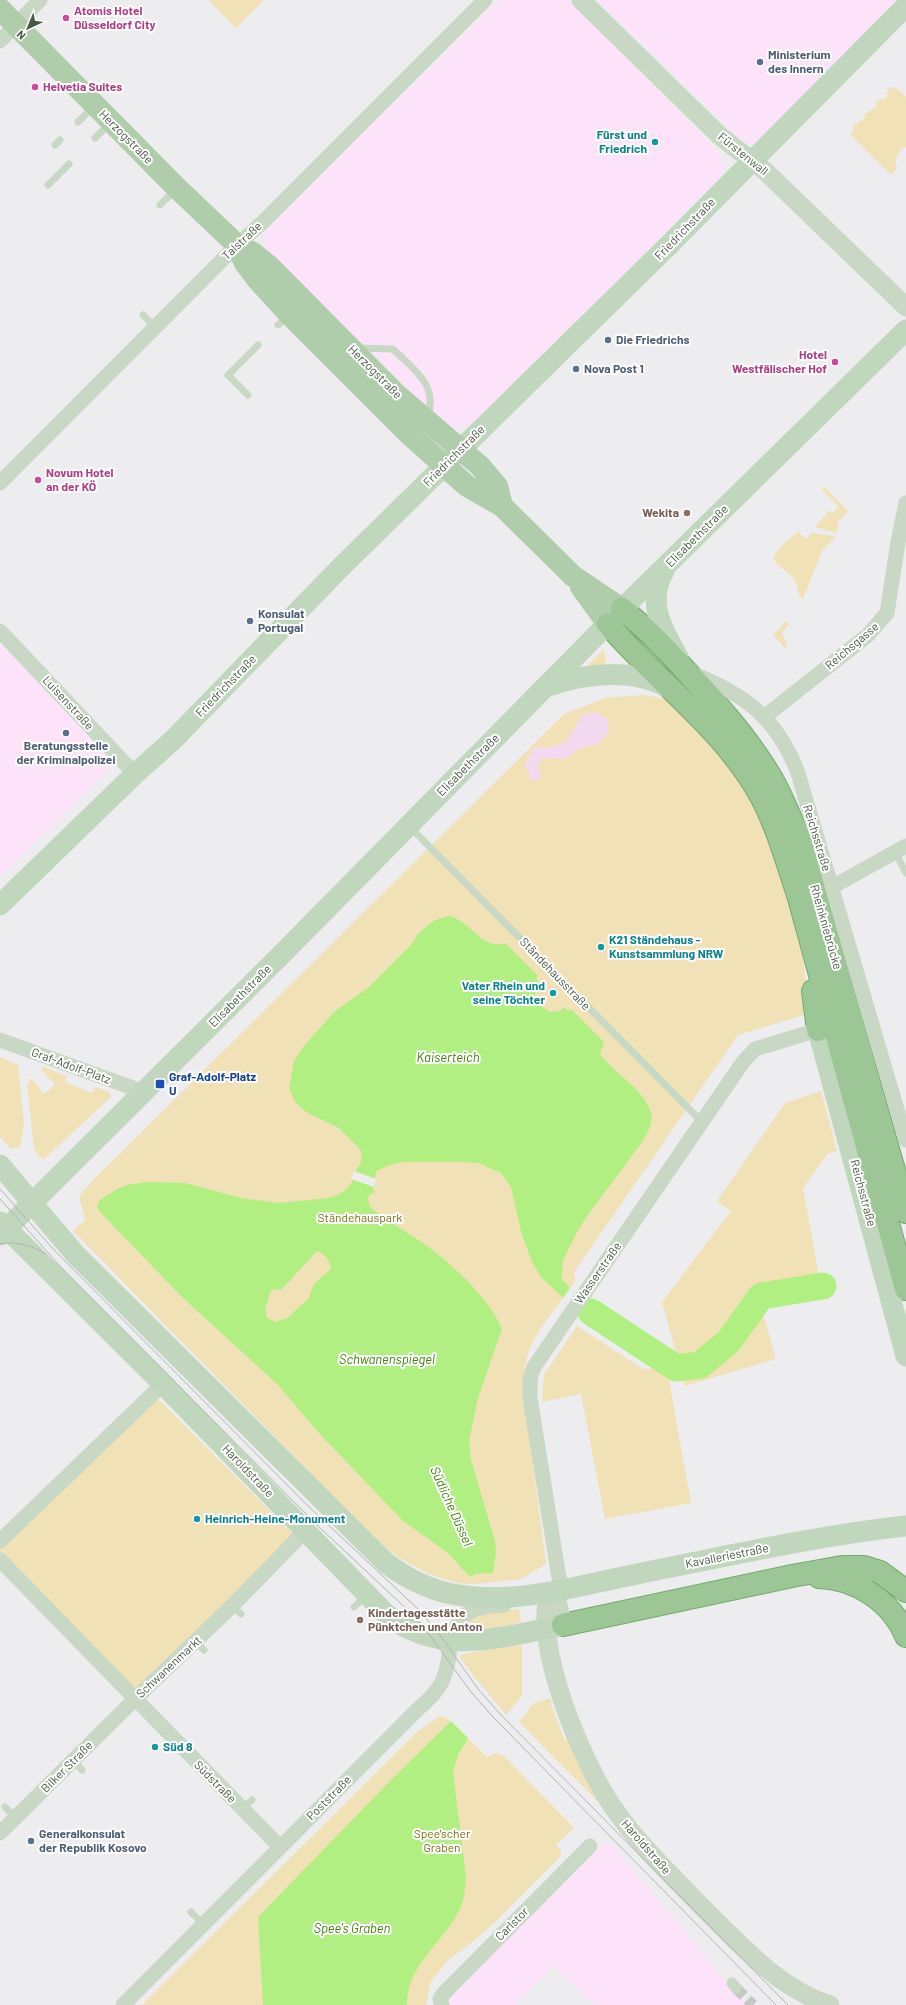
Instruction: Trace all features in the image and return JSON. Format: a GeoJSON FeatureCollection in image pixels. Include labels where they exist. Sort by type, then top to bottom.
{"type":"FeatureCollection","features":[{"type":"Feature","properties":{"kind":"highway","name":"Reichsstraße"},"geometry":{"type":"LineString","coordinates":[[615,617],[639,622],[686,671]]}},
{"type":"Feature","properties":{"kind":"highway"},"geometry":{"type":"LineString","coordinates":[[615,617],[621,640],[673,690],[723,742],[762,799],[778,837],[796,891],[814,954],[813,1000],[818,1030]]}},
{"type":"Feature","properties":{"kind":"highway","name":"Rheinkniebrücke"},"geometry":{"type":"LineString","coordinates":[[686,671],[715,701],[754,750],[770,776],[799,837],[906,1212]]}},
{"type":"Feature","properties":{"kind":"highway","name":"Rheinkniebrücke"},"geometry":{"type":"LineString","coordinates":[[814,954],[895,1245],[906,1290]]}},
{"type":"Feature","properties":{"kind":"highway"},"geometry":{"type":"LineString","coordinates":[[554,1627],[792,1576],[842,1567],[864,1567],[880,1572],[906,1591]]}},
{"type":"Feature","properties":{"kind":"highway"},"geometry":{"type":"LineString","coordinates":[[792,1576],[827,1577],[849,1582],[868,1592],[895,1616],[906,1636]]}},
{"type":"Feature","properties":{"kind":"main road","name":"Friedrichstraße"},"geometry":{"type":"LineString","coordinates":[[0,905],[135,774],[174,739],[340,568],[668,246],[906,6]]}},
{"type":"Feature","properties":{"kind":"main road","name":"Herzogstraße"},"geometry":{"type":"LineString","coordinates":[[0,9],[177,188],[237,245],[253,253],[268,266],[396,394],[426,421],[461,448],[497,486],[502,506]]}},
{"type":"Feature","properties":{"kind":"main road","name":"Herzogstraße"},"geometry":{"type":"LineString","coordinates":[[237,245],[245,263],[284,320],[475,492],[502,506],[615,617]]}},
{"type":"Feature","properties":{"kind":"main road","name":"Elisabethstraße"},"geometry":{"type":"LineString","coordinates":[[2,1229],[32,1203],[670,562],[906,330]]}},
{"type":"Feature","properties":{"kind":"main road"},"geometry":{"type":"LineString","coordinates":[[670,562],[658,585],[656,611],[658,620],[686,671]]}},
{"type":"Feature","properties":{"kind":"main road"},"geometry":{"type":"LineString","coordinates":[[546,686],[585,676],[617,674],[652,680],[673,690]]}},
{"type":"Feature","properties":{"kind":"main road","name":"Reichsstraße"},"geometry":{"type":"LineString","coordinates":[[818,1030],[906,1356]]}},
{"type":"Feature","properties":{"kind":"main road"},"geometry":{"type":"LineString","coordinates":[[0,1165],[75,1254],[386,1563],[404,1576],[424,1586],[448,1594],[467,1597],[519,1597],[555,1591]]}},
{"type":"Feature","properties":{"kind":"main road","name":"Haroldstraße"},"geometry":{"type":"LineString","coordinates":[[2,1229],[163,1384],[306,1530],[361,1601],[386,1614],[409,1630],[431,1637],[451,1640],[490,1640],[554,1627]]}},
{"type":"Feature","properties":{"kind":"main road","name":"Kavalleriestraße"},"geometry":{"type":"LineString","coordinates":[[555,1591],[785,1544],[906,1526]]}},
{"type":"Feature","properties":{"kind":"street"},"geometry":{"type":"LineString","coordinates":[[0,41],[40,0]]}},
{"type":"Feature","properties":{"kind":"street","name":"Talstraße"},"geometry":{"type":"LineString","coordinates":[[0,483],[237,245],[263,222],[485,0]]}},
{"type":"Feature","properties":{"kind":"street","name":"Fürstenwall"},"geometry":{"type":"LineString","coordinates":[[581,0],[720,136],[751,161],[833,236],[906,307]]}},
{"type":"Feature","properties":{"kind":"street","name":"Reichsgasse"},"geometry":{"type":"LineString","coordinates":[[764,717],[868,635],[884,617],[891,598],[898,542],[906,503]]}},
{"type":"Feature","properties":{"kind":"street","name":"Luisenstraße"},"geometry":{"type":"LineString","coordinates":[[0,631],[135,774]]}},
{"type":"Feature","properties":{"kind":"street","name":"Reichsstraße"},"geometry":{"type":"LineString","coordinates":[[686,671],[731,690],[764,717],[779,735],[790,753],[798,774],[832,887],[901,1099],[906,1140]]}},
{"type":"Feature","properties":{"kind":"street"},"geometry":{"type":"LineString","coordinates":[[832,887],[900,849]]}},
{"type":"Feature","properties":{"kind":"street","name":"Wasserstraße"},"geometry":{"type":"LineString","coordinates":[[555,1591],[530,1398],[530,1378],[534,1367],[702,1122],[733,1074],[755,1049],[818,1030]]}},
{"type":"Feature","properties":{"kind":"street","name":"Graf-Adolf-Platz"},"geometry":{"type":"LineString","coordinates":[[0,1040],[133,1088],[140,1095]]}},
{"type":"Feature","properties":{"kind":"street"},"geometry":{"type":"LineString","coordinates":[[0,1541],[163,1384]]}},
{"type":"Feature","properties":{"kind":"street","name":"Schwanenmarkt"},"geometry":{"type":"LineString","coordinates":[[0,1560],[134,1700],[200,1646],[236,1610],[306,1530]]}},
{"type":"Feature","properties":{"kind":"street","name":"Haroldstraße"},"geometry":{"type":"LineString","coordinates":[[555,1591],[557,1602],[549,1655],[579,1741],[606,1796],[636,1838],[657,1862],[760,1963],[780,1980],[808,1997],[830,2005]]}},
{"type":"Feature","properties":{"kind":"street","name":"Poststraße"},"geometry":{"type":"LineString","coordinates":[[123,2005],[430,1699],[446,1674],[451,1640],[459,1620],[475,1609],[510,1604],[519,1597]]}},
{"type":"Feature","properties":{"kind":"street","name":"Bilker Straße"},"geometry":{"type":"LineString","coordinates":[[0,1834],[11,1812],[78,1766],[134,1700]]}},
{"type":"Feature","properties":{"kind":"street","name":"Südstraße"},"geometry":{"type":"LineString","coordinates":[[134,1700],[247,1805],[280,1847]]}},
{"type":"Feature","properties":{"kind":"street","name":"Carlstor"},"geometry":{"type":"LineString","coordinates":[[442,2005],[440,1999],[444,1993],[590,1846]]}},
{"type":"Feature","properties":{"kind":"lane"},"geometry":{"type":"LineString","coordinates":[[78,122],[95,106]]}},
{"type":"Feature","properties":{"kind":"lane"},"geometry":{"type":"LineString","coordinates":[[95,138],[111,122]]}},
{"type":"Feature","properties":{"kind":"lane"},"geometry":{"type":"LineString","coordinates":[[48,185],[69,164]]}},
{"type":"Feature","properties":{"kind":"lane"},"geometry":{"type":"LineString","coordinates":[[160,205],[177,188]]}},
{"type":"Feature","properties":{"kind":"lane"},"geometry":{"type":"LineString","coordinates":[[143,315],[155,327]]}},
{"type":"Feature","properties":{"kind":"lane"},"geometry":{"type":"LineString","coordinates":[[248,396],[228,375],[258,345]]}},
{"type":"Feature","properties":{"kind":"lane"},"geometry":{"type":"LineString","coordinates":[[351,348],[393,349],[427,384],[431,407],[426,421]]}},
{"type":"Feature","properties":{"kind":"lane","name":"Ständehausstraße"},"geometry":{"type":"LineString","coordinates":[[408,826],[659,1074],[702,1122]]}},
{"type":"Feature","properties":{"kind":"lane"},"geometry":{"type":"LineString","coordinates":[[900,849],[906,873]]}},
{"type":"Feature","properties":{"kind":"lane"},"geometry":{"type":"LineString","coordinates":[[191,1912],[204,1925]]}},
{"type":"Feature","properties":{"kind":"shaded area"},"geometry":{"type":"Polygon","coordinates":[[[500,0],[569,0],[723,157],[722,175],[473,426],[448,427],[265,251],[264,229],[500,0]]]}},
{"type":"Feature","properties":{"kind":"shaded area"},"geometry":{"type":"Polygon","coordinates":[[[597,0],[901,0],[756,144],[744,143],[597,0]]]}},
{"type":"Feature","properties":{"kind":"shaded area"},"geometry":{"type":"Polygon","coordinates":[[[0,635],[118,761],[0,877],[0,635]]]}},
{"type":"Feature","properties":{"kind":"shaded area"},"geometry":{"type":"Polygon","coordinates":[[[608,1840],[746,2005],[594,2005],[554,1966],[514,2005],[448,2005],[445,2001],[608,1840]]]}},
{"type":"Feature","properties":{"kind":"green space"},"geometry":{"type":"Polygon","coordinates":[[[208,0],[264,0],[236,28],[208,0]]]}},
{"type":"Feature","properties":{"kind":"green space"},"geometry":{"type":"Polygon","coordinates":[[[891,87],[893,89],[895,87],[906,97],[906,147],[898,153],[896,159],[897,169],[891,175],[850,134],[855,129],[853,126],[865,118],[864,115],[877,106],[875,104],[881,98],[883,100],[888,95],[886,93],[891,87]]]}},
{"type":"Feature","properties":{"kind":"green space"},"geometry":{"type":"Polygon","coordinates":[[[824,487],[848,511],[838,522],[837,533],[815,527],[829,511],[832,513],[839,507],[822,490],[824,487]]]}},
{"type":"Feature","properties":{"kind":"green space"},"geometry":{"type":"Polygon","coordinates":[[[798,532],[806,539],[811,533],[836,536],[822,551],[803,599],[799,594],[794,579],[778,565],[773,558],[779,548],[798,532]]]}},
{"type":"Feature","properties":{"kind":"green space"},"geometry":{"type":"Polygon","coordinates":[[[786,621],[789,624],[782,633],[787,644],[785,648],[773,635],[786,621]]]}},
{"type":"Feature","properties":{"kind":"green space"},"geometry":{"type":"Polygon","coordinates":[[[635,633],[678,677],[734,739],[631,637],[635,633]]]}},
{"type":"Feature","properties":{"kind":"green space"},"geometry":{"type":"Polygon","coordinates":[[[604,649],[606,666],[589,666],[589,664],[604,649]]]}},
{"type":"Feature","properties":{"kind":"green space","name":"Ständehauspark"},"geometry":{"type":"Polygon","coordinates":[[[643,695],[666,699],[695,726],[727,761],[754,800],[771,839],[801,943],[810,1013],[738,1035],[574,1272],[575,1281],[531,1345],[525,1366],[524,1399],[546,1564],[521,1579],[475,1584],[456,1583],[429,1574],[399,1558],[382,1546],[73,1231],[85,1220],[79,1196],[93,1180],[564,714],[605,698],[643,695]]]}},
{"type":"Feature","properties":{"kind":"green space"},"geometry":{"type":"Polygon","coordinates":[[[0,1057],[18,1065],[24,1125],[20,1147],[11,1149],[0,1137],[0,1057]]]}},
{"type":"Feature","properties":{"kind":"green space"},"geometry":{"type":"Polygon","coordinates":[[[44,1067],[67,1076],[65,1082],[92,1093],[96,1087],[109,1092],[111,1097],[43,1160],[34,1149],[27,1084],[31,1078],[44,1094],[55,1085],[41,1069],[44,1067]]]}},
{"type":"Feature","properties":{"kind":"green space"},"geometry":{"type":"Polygon","coordinates":[[[821,1091],[837,1151],[827,1154],[803,1188],[821,1287],[760,1303],[776,1359],[685,1386],[662,1302],[731,1211],[717,1201],[785,1103],[821,1091]]]}},
{"type":"Feature","properties":{"kind":"green space"},"geometry":{"type":"Polygon","coordinates":[[[577,1326],[643,1369],[657,1368],[668,1375],[691,1503],[605,1519],[581,1394],[542,1402],[544,1375],[577,1326]]]}},
{"type":"Feature","properties":{"kind":"green space"},"geometry":{"type":"Polygon","coordinates":[[[154,1395],[295,1536],[137,1702],[0,1558],[0,1542],[154,1395]]]}},
{"type":"Feature","properties":{"kind":"green space"},"geometry":{"type":"Polygon","coordinates":[[[519,1609],[521,1623],[481,1631],[464,1631],[464,1627],[469,1621],[482,1614],[496,1610],[519,1609]]]}},
{"type":"Feature","properties":{"kind":"green space"},"geometry":{"type":"Polygon","coordinates":[[[522,1645],[522,1696],[506,1715],[459,1656],[479,1651],[522,1645]]]}},
{"type":"Feature","properties":{"kind":"green space"},"geometry":{"type":"Polygon","coordinates":[[[550,1698],[552,1702],[550,1703],[565,1741],[570,1738],[612,1816],[519,1722],[533,1704],[550,1698]]]}},
{"type":"Feature","properties":{"kind":"green space","name":"Spee'scher Graben"},"geometry":{"type":"Polygon","coordinates":[[[440,1716],[447,1718],[487,1757],[496,1753],[504,1756],[574,1828],[556,1845],[561,1851],[561,1856],[492,1925],[447,1961],[430,1983],[426,2005],[142,2005],[417,1732],[440,1716]]]}},
{"type":"Feature","properties":{"kind":"sand"},"geometry":{"type":"Polygon","coordinates":[[[594,712],[599,713],[607,719],[609,728],[606,737],[596,745],[580,748],[565,759],[541,759],[538,767],[541,774],[540,779],[535,781],[529,779],[529,771],[524,766],[534,748],[554,747],[566,741],[583,715],[594,712]]]}},
{"type":"Feature","properties":{"kind":"water"},"geometry":{"type":"Polygon","coordinates":[[[448,916],[455,918],[490,943],[497,945],[505,943],[538,976],[536,978],[539,982],[535,994],[538,1004],[550,1012],[560,1011],[565,1007],[568,1011],[571,1009],[604,1042],[600,1054],[642,1096],[651,1113],[652,1119],[643,1140],[590,1212],[563,1260],[561,1278],[570,1288],[563,1298],[541,1277],[532,1262],[522,1235],[511,1187],[501,1173],[478,1163],[460,1162],[405,1162],[393,1164],[376,1171],[373,1190],[375,1192],[369,1195],[368,1200],[371,1208],[427,1246],[470,1283],[489,1306],[502,1329],[478,1398],[469,1440],[471,1460],[495,1541],[496,1552],[493,1573],[474,1574],[473,1576],[469,1576],[447,1552],[403,1521],[319,1433],[277,1384],[182,1297],[99,1211],[97,1206],[100,1200],[119,1188],[127,1185],[147,1182],[185,1183],[241,1198],[279,1203],[328,1198],[336,1196],[347,1189],[360,1165],[362,1157],[360,1149],[339,1128],[306,1112],[295,1102],[289,1088],[294,1061],[303,1047],[334,1012],[368,988],[410,946],[418,934],[433,921],[448,916]],[[316,1252],[282,1289],[271,1290],[265,1309],[267,1318],[276,1322],[287,1318],[308,1299],[314,1284],[331,1269],[328,1259],[320,1252],[316,1252]]]}},
{"type":"Feature","properties":{"kind":"water","name":"Spee's Graben"},"geometry":{"type":"Polygon","coordinates":[[[451,1721],[468,1738],[458,1755],[453,1772],[466,1877],[464,1894],[462,1904],[456,1917],[420,1964],[413,1977],[407,2005],[263,2005],[258,1917],[390,1781],[451,1721]]]}},
{"type":"Feature","properties":{"kind":"pier"},"geometry":{"type":"Polygon","coordinates":[[[354,1171],[376,1179],[374,1187],[351,1179],[354,1171]]]}},
{"type":"Feature","properties":{"kind":"waterway","name":"Südliche Düssel"},"geometry":{"type":"LineString","coordinates":[[591,1312],[676,1368],[700,1365],[729,1341],[761,1296],[823,1286]]}},
{"type":"Feature","properties":{"kind":"tunnel"},"geometry":{"type":"LineString","coordinates":[[736,1988],[753,2005]]}},
{"type":"Feature","properties":{"kind":"tram line"},"geometry":{"type":"LineString","coordinates":[[0,1189],[55,1251],[305,1503],[418,1609],[437,1631],[478,1689],[501,1715],[788,2005]]}},
{"type":"Feature","properties":{"kind":"tram line"},"geometry":{"type":"LineString","coordinates":[[0,1199],[59,1265],[318,1526],[414,1616],[471,1692],[494,1718],[776,2005]]}},
{"type":"Feature","properties":{"kind":"tram line"},"geometry":{"type":"LineString","coordinates":[[0,1244],[24,1244],[46,1254]]}},
{"type":"Feature","properties":{"kind":"place","name":"Atomis Hotel Düsseldorf City"},"geometry":{"type":"Point","coordinates":[66,18]}},
{"type":"Feature","properties":{"kind":"place","name":"Ministerium des Innern"},"geometry":{"type":"Point","coordinates":[760,62]}},
{"type":"Feature","properties":{"kind":"place","name":"Helvetia Suites"},"geometry":{"type":"Point","coordinates":[35,87]}},
{"type":"Feature","properties":{"kind":"place","name":"Fürst und Friedrich"},"geometry":{"type":"Point","coordinates":[655,142]}},
{"type":"Feature","properties":{"kind":"place","name":"Die Friedrichs"},"geometry":{"type":"Point","coordinates":[608,340]}},
{"type":"Feature","properties":{"kind":"place","name":"Hotel Westfälischer Hof"},"geometry":{"type":"Point","coordinates":[835,362]}},
{"type":"Feature","properties":{"kind":"place","name":"Nova Post 1"},"geometry":{"type":"Point","coordinates":[576,369]}},
{"type":"Feature","properties":{"kind":"place","name":"Novum Hotel an der KÖ"},"geometry":{"type":"Point","coordinates":[38,480]}},
{"type":"Feature","properties":{"kind":"place","name":"Wekita"},"geometry":{"type":"Point","coordinates":[687,513]}},
{"type":"Feature","properties":{"kind":"place","name":"Konsulat Portugal"},"geometry":{"type":"Point","coordinates":[250,621]}},
{"type":"Feature","properties":{"kind":"place","name":"Beratungsstelle der Kriminalpolizei"},"geometry":{"type":"Point","coordinates":[66,733]}},
{"type":"Feature","properties":{"kind":"place","name":"K21 Ständehaus - Kunstsammlung NRW"},"geometry":{"type":"Point","coordinates":[601,947]}},
{"type":"Feature","properties":{"kind":"place","name":"Vater Rhein und seine Töchter"},"geometry":{"type":"Point","coordinates":[553,993]}},
{"type":"Feature","properties":{"kind":"place","name":"Graf-Adolf-Platz U"},"geometry":{"type":"Point","coordinates":[160,1084]}},
{"type":"Feature","properties":{"kind":"place","name":"Heinrich-Heine-Monument"},"geometry":{"type":"Point","coordinates":[197,1519]}},
{"type":"Feature","properties":{"kind":"place","name":"Kindertagesstätte Pünktchen und Anton"},"geometry":{"type":"Point","coordinates":[360,1620]}},
{"type":"Feature","properties":{"kind":"place","name":"Süd 8"},"geometry":{"type":"Point","coordinates":[155,1747]}},
{"type":"Feature","properties":{"kind":"place","name":"Generalkonsulat der Republik Kosovo"},"geometry":{"type":"Point","coordinates":[31,1841]}},
{"type":"Feature","properties":{"kind":"water label","name":"Kaiserteich"},"geometry":{"type":"Point","coordinates":[448,1057]}},
{"type":"Feature","properties":{"kind":"water label","name":"Schwanenspiegel"},"geometry":{"type":"Point","coordinates":[387,1359]}}]}
